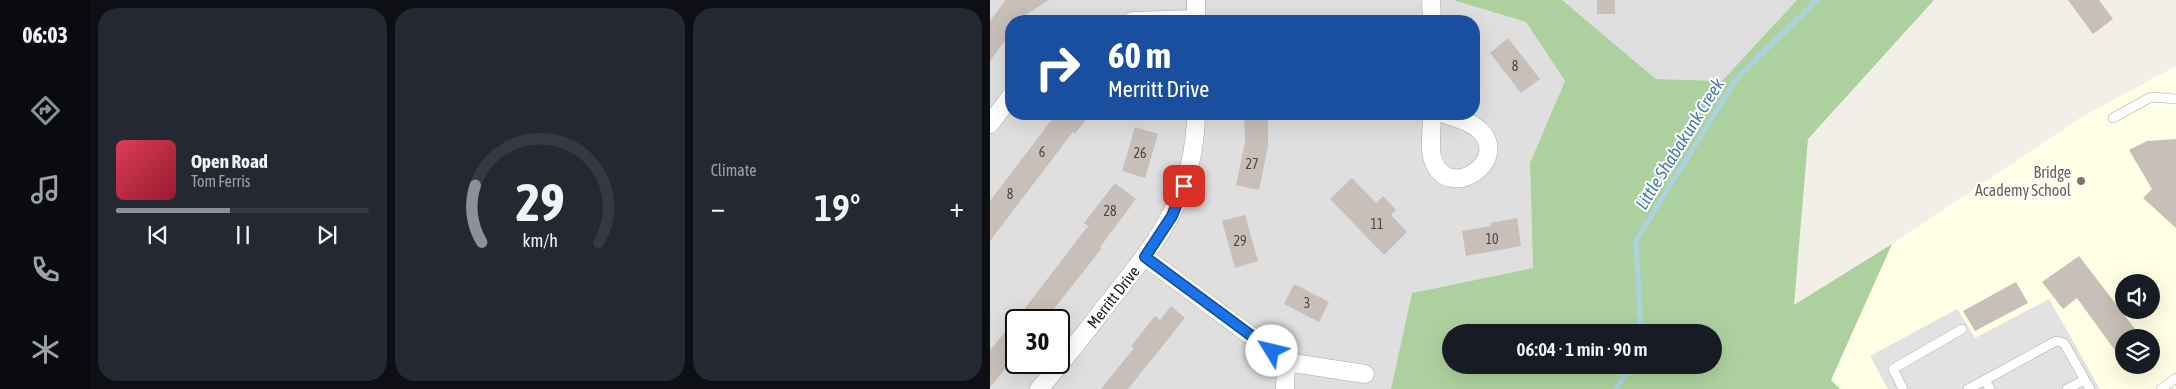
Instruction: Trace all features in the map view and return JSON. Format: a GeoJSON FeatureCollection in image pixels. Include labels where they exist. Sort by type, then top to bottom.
{"type":"FeatureCollection","features":[{"type":"Feature","properties":{"kind":"street"},"geometry":{"type":"LineString","coordinates":[[1196,0],[1196,15]]}},
{"type":"Feature","properties":{"kind":"street"},"geometry":{"type":"LineString","coordinates":[[1432,0],[1432,15]]}},
{"type":"Feature","properties":{"kind":"street"},"geometry":{"type":"LineString","coordinates":[[990,124],[1005,104]]}},
{"type":"Feature","properties":{"kind":"street","name":"Merritt Drive"},"geometry":{"type":"LineString","coordinates":[[1039,389],[1145,257],[1172,216],[1184,186],[1192,155],[1195,120]]}},
{"type":"Feature","properties":{"kind":"street"},"geometry":{"type":"LineString","coordinates":[[1432,120],[1432,159],[1438,170],[1449,177],[1460,179],[1474,174],[1482,167],[1487,157],[1488,147],[1484,136],[1476,127],[1459,120]]}},
{"type":"Feature","properties":{"kind":"street"},"geometry":{"type":"LineString","coordinates":[[1145,257],[1286,362],[1365,374]]}},
{"type":"Feature","properties":{"kind":"street"},"geometry":{"type":"LineString","coordinates":[[1284,389],[1286,362]]}},
{"type":"Feature","properties":{"kind":"lane"},"geometry":{"type":"LineString","coordinates":[[2113,118],[2151,97],[2176,98]]}},
{"type":"Feature","properties":{"kind":"lane"},"geometry":{"type":"LineString","coordinates":[[1903,389],[1893,369],[1962,329]]}},
{"type":"Feature","properties":{"kind":"lane"},"geometry":{"type":"LineString","coordinates":[[1968,389],[2056,340],[2064,343],[2090,389]]}},
{"type":"Feature","properties":{"kind":"lane"},"geometry":{"type":"LineString","coordinates":[[2161,389],[2176,378]]}},
{"type":"Feature","properties":{"kind":"lane"},"geometry":{"type":"LineString","coordinates":[[1985,380],[1990,389]]}},
{"type":"Feature","properties":{"kind":"lane"},"geometry":{"type":"LineString","coordinates":[[2067,389],[2084,380]]}},
{"type":"Feature","properties":{"kind":"shaded area"},"geometry":{"type":"Polygon","coordinates":[[[990,0],[1453,0],[1526,22],[1565,81],[1530,163],[1533,268],[1412,293],[1391,389],[990,389],[990,0]]]}},
{"type":"Feature","properties":{"kind":"shaded area"},"geometry":{"type":"Polygon","coordinates":[[[1562,0],[1797,0],[1722,81],[1656,79],[1562,0]]]}},
{"type":"Feature","properties":{"kind":"shaded area","name":"Bridge Academy School"},"geometry":{"type":"Polygon","coordinates":[[[2176,66],[2176,389],[1840,389],[1831,380],[1892,244],[2080,118],[2176,66]]]}},
{"type":"Feature","properties":{"kind":"shaded area"},"geometry":{"type":"Polygon","coordinates":[[[2049,299],[2100,389],[1888,389],[1870,356],[1957,309],[1975,338],[2049,299]]]}},
{"type":"Feature","properties":{"kind":"green space"},"geometry":{"type":"Polygon","coordinates":[[[1453,0],[1562,0],[1656,79],[1722,81],[1797,0],[1934,0],[1808,139],[1794,305],[1892,244],[1831,380],[1840,389],[1391,389],[1412,293],[1533,268],[1530,163],[1565,81],[1526,22],[1453,0]]]}},
{"type":"Feature","properties":{"kind":"building"},"geometry":{"type":"Polygon","coordinates":[[[1006,0],[1049,0],[1026,15],[1005,15],[1005,41],[990,61],[990,21],[1006,0]]]}},
{"type":"Feature","properties":{"kind":"building"},"geometry":{"type":"Polygon","coordinates":[[[1597,0],[1615,0],[1615,14],[1597,14],[1597,0]]]}},
{"type":"Feature","properties":{"kind":"building"},"geometry":{"type":"Polygon","coordinates":[[[2068,0],[2099,0],[2113,19],[2093,34],[2068,0]]]}},
{"type":"Feature","properties":{"kind":"building"},"geometry":{"type":"Polygon","coordinates":[[[1508,38],[1540,79],[1521,93],[1490,53],[1508,38]]]}},
{"type":"Feature","properties":{"kind":"building"},"geometry":{"type":"Polygon","coordinates":[[[1051,120],[1086,120],[1075,134],[1073,132],[990,241],[990,201],[1051,120]]]}},
{"type":"Feature","properties":{"kind":"building"},"geometry":{"type":"Polygon","coordinates":[[[1244,120],[1268,120],[1268,146],[1259,190],[1236,185],[1245,142],[1244,120]]]}},
{"type":"Feature","properties":{"kind":"building"},"geometry":{"type":"Polygon","coordinates":[[[1135,127],[1158,134],[1145,178],[1122,171],[1135,127]]]}},
{"type":"Feature","properties":{"kind":"building"},"geometry":{"type":"Polygon","coordinates":[[[2176,139],[2176,228],[2143,198],[2152,189],[2129,150],[2147,141],[2176,139]]]}},
{"type":"Feature","properties":{"kind":"building"},"geometry":{"type":"Polygon","coordinates":[[[1352,178],[1376,203],[1383,196],[1396,210],[1391,215],[1407,232],[1384,255],[1330,199],[1352,178]]]}},
{"type":"Feature","properties":{"kind":"building"},"geometry":{"type":"Polygon","coordinates":[[[1115,183],[1136,199],[1100,247],[1102,248],[1054,309],[1024,309],[1088,226],[1084,223],[1115,183]]]}},
{"type":"Feature","properties":{"kind":"building"},"geometry":{"type":"Polygon","coordinates":[[[1245,215],[1258,261],[1235,268],[1222,221],[1245,215]]]}},
{"type":"Feature","properties":{"kind":"building"},"geometry":{"type":"Polygon","coordinates":[[[1517,218],[1521,246],[1466,256],[1462,231],[1491,226],[1490,223],[1517,218]]]}},
{"type":"Feature","properties":{"kind":"building"},"geometry":{"type":"Polygon","coordinates":[[[2079,256],[2115,303],[2115,319],[2127,319],[2135,329],[2115,329],[2115,351],[2077,298],[2063,309],[2042,282],[2079,256]]]}},
{"type":"Feature","properties":{"kind":"building"},"geometry":{"type":"Polygon","coordinates":[[[2016,282],[2028,303],[1975,331],[1963,311],[2016,282]]]}},
{"type":"Feature","properties":{"kind":"building"},"geometry":{"type":"Polygon","coordinates":[[[1294,284],[1329,302],[1319,322],[1284,304],[1294,284]]]}},
{"type":"Feature","properties":{"kind":"building"},"geometry":{"type":"Polygon","coordinates":[[[1171,306],[1185,318],[1128,389],[1101,389],[1134,348],[1131,346],[1155,316],[1160,320],[1171,306]]]}},
{"type":"Feature","properties":{"kind":"building"},"geometry":{"type":"Polygon","coordinates":[[[1005,332],[1005,369],[990,387],[990,350],[1005,332]]]}},
{"type":"Feature","properties":{"kind":"waterway","name":"Little Shabakunk Creek"},"geometry":{"type":"LineString","coordinates":[[1641,324],[1636,240],[1737,78],[1817,0]]}},
{"type":"Feature","properties":{"kind":"waterway","name":"Little Shabakunk Creek"},"geometry":{"type":"LineString","coordinates":[[1617,389],[1625,374]]}},
{"type":"Feature","properties":{"kind":"place","name":"Bridge Academy School"},"geometry":{"type":"Point","coordinates":[2081,181]}},
{"type":"Feature","properties":{"kind":"route"},"geometry":{"type":"LineString","coordinates":[[1184,186],[1172,216],[1145,257],[1272,351]]}}]}
